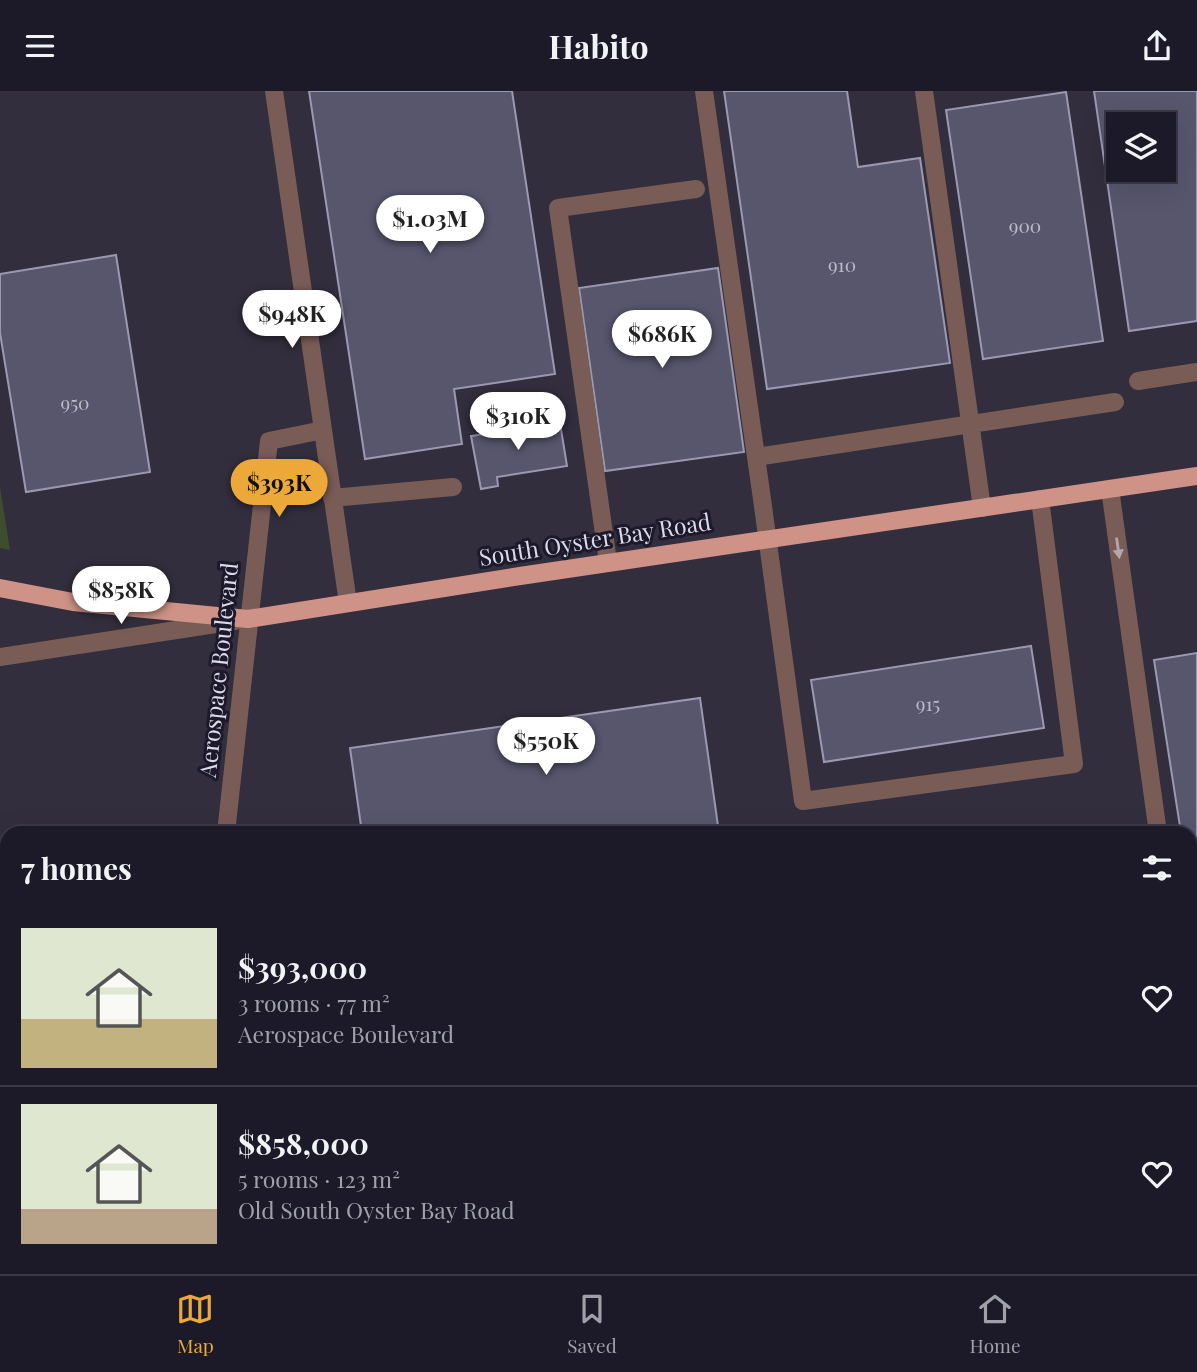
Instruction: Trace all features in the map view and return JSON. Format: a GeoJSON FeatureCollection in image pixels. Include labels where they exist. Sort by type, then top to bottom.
{"type":"FeatureCollection","features":[{"type":"Feature","properties":{"kind":"main road","name":"South Oyster Bay Road"},"geometry":{"type":"LineString","coordinates":[[0,587],[73,602],[248,619],[608,562],[1197,476]]}},
{"type":"Feature","properties":{"kind":"street"},"geometry":{"type":"LineString","coordinates":[[274,91],[348,603]]}},
{"type":"Feature","properties":{"kind":"street"},"geometry":{"type":"LineString","coordinates":[[704,91],[803,801],[1074,764],[1040,499]]}},
{"type":"Feature","properties":{"kind":"street"},"geometry":{"type":"LineString","coordinates":[[925,91],[982,508]]}},
{"type":"Feature","properties":{"kind":"street"},"geometry":{"type":"LineString","coordinates":[[608,562],[558,208],[696,189]]}},
{"type":"Feature","properties":{"kind":"street"},"geometry":{"type":"LineString","coordinates":[[1138,381],[1197,372]]}},
{"type":"Feature","properties":{"kind":"street"},"geometry":{"type":"LineString","coordinates":[[756,457],[1115,402]]}},
{"type":"Feature","properties":{"kind":"street","name":"Aerospace Boulevard"},"geometry":{"type":"LineString","coordinates":[[227,826],[269,441],[323,431]]}},
{"type":"Feature","properties":{"kind":"street"},"geometry":{"type":"LineString","coordinates":[[332,498],[453,487]]}},
{"type":"Feature","properties":{"kind":"street"},"geometry":{"type":"LineString","coordinates":[[1110,489],[1157,826]]}},
{"type":"Feature","properties":{"kind":"street"},"geometry":{"type":"LineString","coordinates":[[0,657],[248,619]]}},
{"type":"Feature","properties":{"kind":"shaded area"},"geometry":{"type":"Polygon","coordinates":[[[0,91],[1197,91],[1197,826],[0,826],[0,91]]]}},
{"type":"Feature","properties":{"kind":"green space"},"geometry":{"type":"Polygon","coordinates":[[[0,487],[10,550],[0,548],[0,487]]]}},
{"type":"Feature","properties":{"kind":"building"},"geometry":{"type":"Polygon","coordinates":[[[309,91],[512,91],[555,374],[454,389],[462,444],[365,459],[309,91]]]}},
{"type":"Feature","properties":{"kind":"building"},"geometry":{"type":"Polygon","coordinates":[[[724,91],[847,91],[858,167],[920,158],[950,363],[767,389],[724,91]]]}},
{"type":"Feature","properties":{"kind":"building"},"geometry":{"type":"Polygon","coordinates":[[[1094,91],[1197,91],[1197,321],[1129,331],[1107,182],[1176,182],[1176,112],[1106,112],[1106,173],[1094,91]]]}},
{"type":"Feature","properties":{"kind":"building"},"geometry":{"type":"Polygon","coordinates":[[[1066,92],[1103,341],[983,359],[946,110],[1066,92]]]}},
{"type":"Feature","properties":{"kind":"building"},"geometry":{"type":"Polygon","coordinates":[[[116,255],[150,472],[26,492],[0,333],[0,274],[116,255]]]}},
{"type":"Feature","properties":{"kind":"building"},"geometry":{"type":"Polygon","coordinates":[[[718,268],[744,452],[605,471],[579,288],[718,268]]]}},
{"type":"Feature","properties":{"kind":"building"},"geometry":{"type":"Polygon","coordinates":[[[560,423],[567,466],[497,477],[498,486],[481,489],[471,436],[560,423]]]}},
{"type":"Feature","properties":{"kind":"building"},"geometry":{"type":"Polygon","coordinates":[[[1031,646],[1044,728],[824,762],[811,680],[1031,646]]]}},
{"type":"Feature","properties":{"kind":"building"},"geometry":{"type":"Polygon","coordinates":[[[1197,653],[1197,826],[1180,826],[1154,660],[1197,653]]]}},
{"type":"Feature","properties":{"kind":"building"},"geometry":{"type":"Polygon","coordinates":[[[700,698],[718,826],[361,826],[350,748],[700,698]]]}}]}
